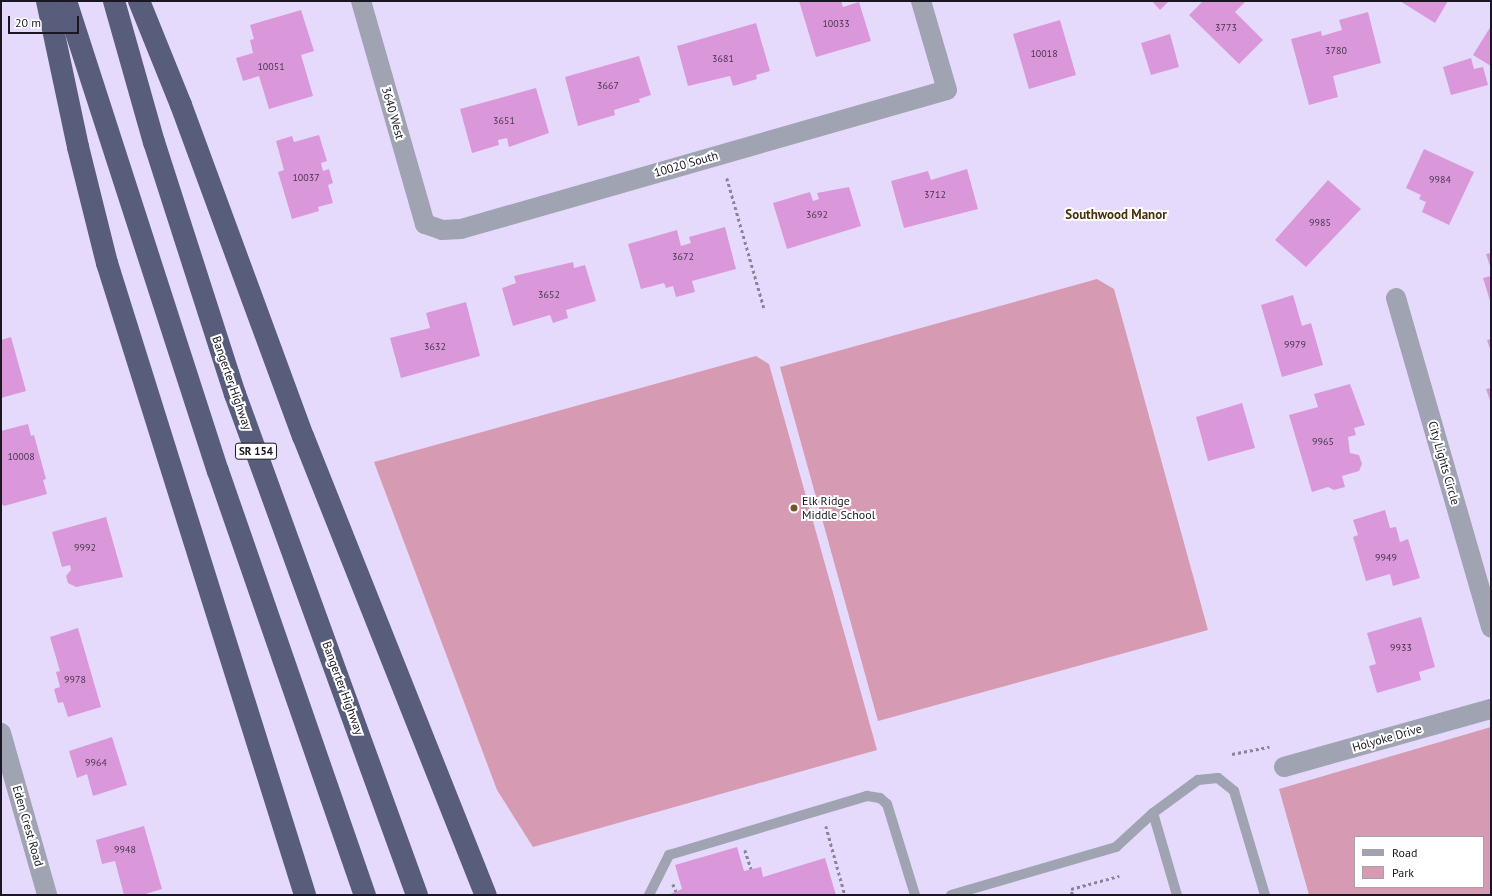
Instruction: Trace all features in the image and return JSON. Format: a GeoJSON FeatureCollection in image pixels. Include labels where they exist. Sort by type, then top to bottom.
{"type":"FeatureCollection","features":[{"type":"Feature","properties":{"kind":"highway"},"geometry":{"type":"LineString","coordinates":[[47,1],[78,147],[107,262],[305,895]]}},
{"type":"Feature","properties":{"kind":"highway"},"geometry":{"type":"LineString","coordinates":[[66,1],[220,478],[365,895]]}},
{"type":"Feature","properties":{"kind":"highway","name":"Bangerter Highway"},"geometry":{"type":"LineString","coordinates":[[114,1],[154,142],[235,394],[417,895]]}},
{"type":"Feature","properties":{"kind":"highway"},"geometry":{"type":"LineString","coordinates":[[139,1],[180,105],[303,436],[486,895]]}},
{"type":"Feature","properties":{"kind":"street","name":"3640 West"},"geometry":{"type":"LineString","coordinates":[[361,1],[426,224]]}},
{"type":"Feature","properties":{"kind":"street","name":"10020 South"},"geometry":{"type":"LineString","coordinates":[[426,224],[442,230],[461,229],[947,90],[921,1]]}},
{"type":"Feature","properties":{"kind":"street","name":"City Lights Circle"},"geometry":{"type":"LineString","coordinates":[[1396,298],[1491,628]]}},
{"type":"Feature","properties":{"kind":"street","name":"Holyoke Drive"},"geometry":{"type":"LineString","coordinates":[[1284,767],[1491,709]]}},
{"type":"Feature","properties":{"kind":"street","name":"Eden Crest Road"},"geometry":{"type":"LineString","coordinates":[[1,733],[48,895]]}},
{"type":"Feature","properties":{"kind":"lane"},"geometry":{"type":"LineString","coordinates":[[951,895],[1116,847],[1153,813],[1198,780],[1218,778],[1234,791],[1266,895]]}},
{"type":"Feature","properties":{"kind":"lane"},"geometry":{"type":"LineString","coordinates":[[649,895],[669,855],[867,796],[880,798],[887,804],[893,819],[915,895]]}},
{"type":"Feature","properties":{"kind":"lane"},"geometry":{"type":"LineString","coordinates":[[1153,813],[1176,895]]}},
{"type":"Feature","properties":{"kind":"path"},"geometry":{"type":"LineString","coordinates":[[727,178],[764,308]]}},
{"type":"Feature","properties":{"kind":"path"},"geometry":{"type":"LineString","coordinates":[[1232,754],[1269,748]]}},
{"type":"Feature","properties":{"kind":"path"},"geometry":{"type":"LineString","coordinates":[[821,809],[845,895]]}},
{"type":"Feature","properties":{"kind":"path"},"geometry":{"type":"LineString","coordinates":[[1072,895],[1070,889],[1119,876]]}},
{"type":"Feature","properties":{"kind":"green space"},"geometry":{"type":"Polygon","coordinates":[[[1097,279],[1114,289],[1208,630],[878,721],[780,367],[1097,279]]]}},
{"type":"Feature","properties":{"kind":"green space"},"geometry":{"type":"Polygon","coordinates":[[[756,356],[769,364],[877,750],[533,847],[497,790],[374,462],[756,356]]]}},
{"type":"Feature","properties":{"kind":"green space"},"geometry":{"type":"Polygon","coordinates":[[[1491,727],[1491,895],[1309,895],[1279,789],[1491,727]]]}},
{"type":"Feature","properties":{"kind":"building"},"geometry":{"type":"Polygon","coordinates":[[[799,1],[841,1],[843,7],[859,2],[871,41],[816,57],[799,1]]]}},
{"type":"Feature","properties":{"kind":"building"},"geometry":{"type":"Polygon","coordinates":[[[1152,1],[1169,1],[1160,10],[1152,1]]]}},
{"type":"Feature","properties":{"kind":"building"},"geometry":{"type":"Polygon","coordinates":[[[1203,1],[1246,1],[1235,12],[1263,40],[1239,64],[1189,15],[1203,1]]]}},
{"type":"Feature","properties":{"kind":"building"},"geometry":{"type":"Polygon","coordinates":[[[1400,1],[1448,1],[1435,23],[1400,1]]]}},
{"type":"Feature","properties":{"kind":"building"},"geometry":{"type":"Polygon","coordinates":[[[301,10],[314,51],[301,55],[313,96],[269,109],[259,76],[243,81],[236,58],[253,53],[250,40],[254,39],[250,25],[301,10]]]}},
{"type":"Feature","properties":{"kind":"building"},"geometry":{"type":"Polygon","coordinates":[[[1368,12],[1381,63],[1333,76],[1338,97],[1309,105],[1291,39],[1321,31],[1322,36],[1342,30],[1339,20],[1368,12]]]}},
{"type":"Feature","properties":{"kind":"building"},"geometry":{"type":"Polygon","coordinates":[[[1060,20],[1076,75],[1029,89],[1013,34],[1060,20]]]}},
{"type":"Feature","properties":{"kind":"building"},"geometry":{"type":"Polygon","coordinates":[[[756,23],[770,71],[756,75],[757,79],[733,86],[730,76],[688,86],[677,46],[756,23]]]}},
{"type":"Feature","properties":{"kind":"building"},"geometry":{"type":"Polygon","coordinates":[[[1491,26],[1491,66],[1473,55],[1491,26]]]}},
{"type":"Feature","properties":{"kind":"building"},"geometry":{"type":"Polygon","coordinates":[[[1170,34],[1179,67],[1151,75],[1141,43],[1170,34]]]}},
{"type":"Feature","properties":{"kind":"building"},"geometry":{"type":"Polygon","coordinates":[[[639,56],[651,95],[639,99],[640,102],[614,110],[615,115],[578,126],[565,77],[639,56]]]}},
{"type":"Feature","properties":{"kind":"building"},"geometry":{"type":"Polygon","coordinates":[[[1471,58],[1474,69],[1483,67],[1488,85],[1451,95],[1443,67],[1471,58]]]}},
{"type":"Feature","properties":{"kind":"building"},"geometry":{"type":"Polygon","coordinates":[[[536,88],[549,133],[509,147],[507,138],[498,140],[499,145],[472,153],[460,109],[536,88]]]}},
{"type":"Feature","properties":{"kind":"building"},"geometry":{"type":"Polygon","coordinates":[[[319,135],[327,161],[321,163],[323,171],[329,169],[333,183],[328,185],[333,203],[318,207],[319,211],[292,219],[278,172],[284,170],[276,141],[292,136],[294,142],[319,135]]]}},
{"type":"Feature","properties":{"kind":"building"},"geometry":{"type":"Polygon","coordinates":[[[1424,149],[1474,172],[1449,225],[1422,212],[1426,202],[1419,199],[1421,195],[1406,188],[1424,149]]]}},
{"type":"Feature","properties":{"kind":"building"},"geometry":{"type":"Polygon","coordinates":[[[967,169],[978,209],[904,228],[891,181],[928,171],[931,180],[967,169]]]}},
{"type":"Feature","properties":{"kind":"building"},"geometry":{"type":"Polygon","coordinates":[[[1328,180],[1361,209],[1306,267],[1275,240],[1328,180]]]}},
{"type":"Feature","properties":{"kind":"building"},"geometry":{"type":"Polygon","coordinates":[[[849,187],[861,226],[787,249],[773,203],[810,192],[813,201],[819,199],[817,193],[849,187]]]}},
{"type":"Feature","properties":{"kind":"building"},"geometry":{"type":"Polygon","coordinates":[[[725,227],[736,269],[692,281],[695,292],[676,297],[673,286],[666,288],[664,283],[641,289],[628,244],[677,230],[681,246],[691,243],[689,237],[725,227]]]}},
{"type":"Feature","properties":{"kind":"building"},"geometry":{"type":"Polygon","coordinates":[[[1491,253],[1491,269],[1486,254],[1491,253]]]}},
{"type":"Feature","properties":{"kind":"building"},"geometry":{"type":"Polygon","coordinates":[[[573,262],[574,268],[585,265],[596,301],[566,310],[568,318],[553,323],[550,315],[513,326],[502,288],[516,283],[514,276],[573,262]]]}},
{"type":"Feature","properties":{"kind":"building"},"geometry":{"type":"Polygon","coordinates":[[[1491,276],[1491,304],[1483,278],[1491,276]]]}},
{"type":"Feature","properties":{"kind":"building"},"geometry":{"type":"Polygon","coordinates":[[[1293,295],[1302,326],[1311,323],[1323,365],[1282,377],[1261,305],[1293,295]]]}},
{"type":"Feature","properties":{"kind":"building"},"geometry":{"type":"Polygon","coordinates":[[[466,302],[480,356],[401,378],[390,338],[430,328],[426,313],[466,302]]]}},
{"type":"Feature","properties":{"kind":"building"},"geometry":{"type":"Polygon","coordinates":[[[11,337],[26,391],[1,398],[1,340],[11,337]]]}},
{"type":"Feature","properties":{"kind":"building"},"geometry":{"type":"Polygon","coordinates":[[[1491,339],[1491,352],[1487,340],[1491,339]]]}},
{"type":"Feature","properties":{"kind":"building"},"geometry":{"type":"Polygon","coordinates":[[[1350,384],[1365,425],[1354,428],[1356,435],[1348,437],[1350,453],[1359,455],[1362,464],[1359,471],[1342,476],[1345,487],[1334,490],[1328,487],[1312,492],[1289,415],[1318,407],[1314,394],[1350,384]]]}},
{"type":"Feature","properties":{"kind":"building"},"geometry":{"type":"Polygon","coordinates":[[[1491,388],[1491,403],[1486,389],[1491,388]]]}},
{"type":"Feature","properties":{"kind":"building"},"geometry":{"type":"Polygon","coordinates":[[[1242,403],[1255,448],[1208,461],[1196,417],[1242,403]]]}},
{"type":"Feature","properties":{"kind":"building"},"geometry":{"type":"Polygon","coordinates":[[[28,424],[31,436],[34,435],[46,479],[43,480],[47,494],[4,506],[1,503],[1,431],[28,424]]]}},
{"type":"Feature","properties":{"kind":"building"},"geometry":{"type":"Polygon","coordinates":[[[1385,510],[1390,528],[1396,527],[1400,542],[1408,539],[1420,578],[1393,586],[1390,574],[1366,581],[1353,537],[1358,535],[1353,520],[1385,510]]]}},
{"type":"Feature","properties":{"kind":"building"},"geometry":{"type":"Polygon","coordinates":[[[106,517],[123,577],[76,587],[68,583],[66,576],[71,570],[70,565],[62,567],[52,532],[106,517]]]}},
{"type":"Feature","properties":{"kind":"building"},"geometry":{"type":"Polygon","coordinates":[[[1421,617],[1435,667],[1419,672],[1421,680],[1377,693],[1369,666],[1376,664],[1367,633],[1421,617]]]}},
{"type":"Feature","properties":{"kind":"building"},"geometry":{"type":"Polygon","coordinates":[[[78,628],[101,707],[68,717],[63,702],[58,703],[54,689],[60,687],[56,672],[60,671],[50,637],[78,628]]]}},
{"type":"Feature","properties":{"kind":"building"},"geometry":{"type":"Polygon","coordinates":[[[112,737],[127,785],[93,796],[87,774],[77,778],[69,751],[112,737]]]}},
{"type":"Feature","properties":{"kind":"building"},"geometry":{"type":"Polygon","coordinates":[[[144,826],[162,889],[142,895],[124,895],[115,861],[102,864],[96,840],[144,826]]]}},
{"type":"Feature","properties":{"kind":"building"},"geometry":{"type":"Polygon","coordinates":[[[737,847],[744,871],[761,867],[763,877],[825,858],[836,895],[668,895],[682,889],[675,865],[737,847]]]}},
{"type":"Feature","properties":{"kind":"place","name":"Elk Ridge Middle School"},"geometry":{"type":"Point","coordinates":[794,508]}},
{"type":"Feature","properties":{"kind":"district","name":"Southwood Manor"},"geometry":{"type":"Point","coordinates":[1116,215]}}]}
